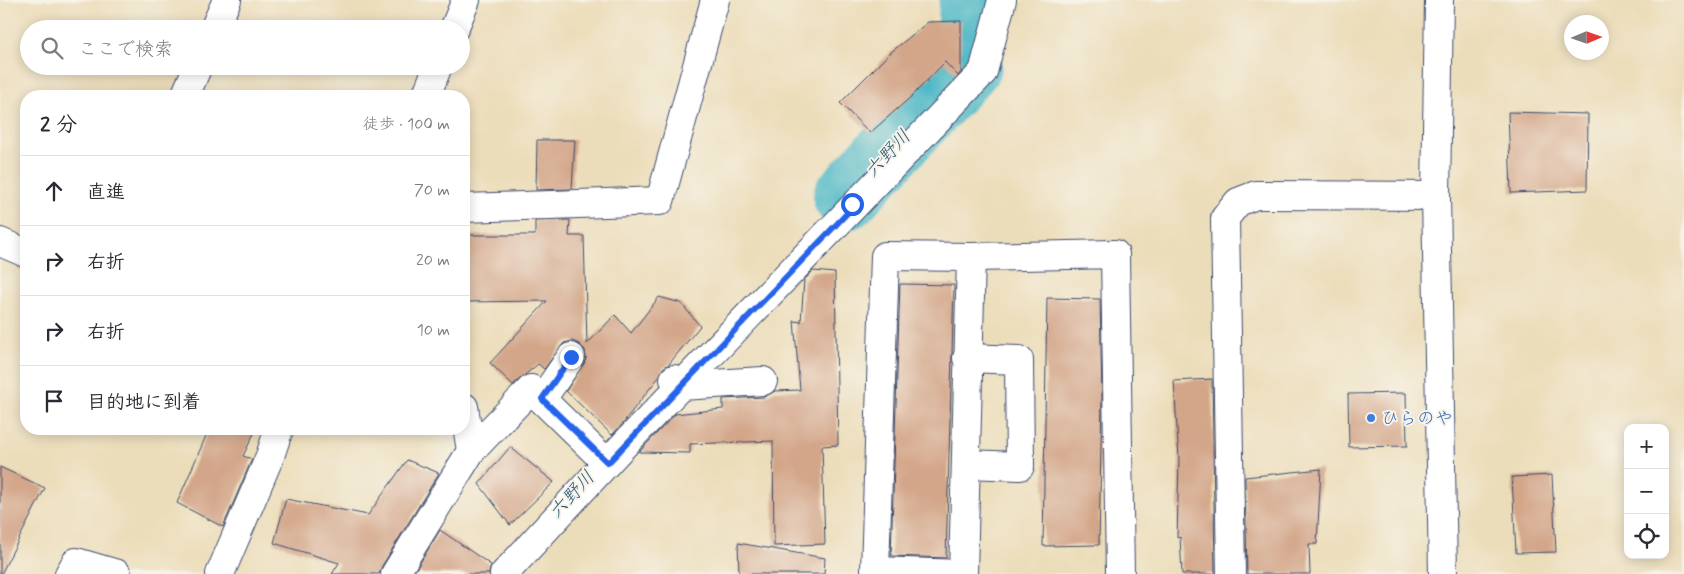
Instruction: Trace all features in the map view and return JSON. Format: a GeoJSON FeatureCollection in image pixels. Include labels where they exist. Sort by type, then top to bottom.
{"type":"FeatureCollection","features":[{"type":"Feature","properties":{"kind":"street"},"geometry":{"type":"LineString","coordinates":[[218,20],[226,0]]}},
{"type":"Feature","properties":{"kind":"street"},"geometry":{"type":"LineString","coordinates":[[458,20],[466,0]]}},
{"type":"Feature","properties":{"kind":"street"},"geometry":{"type":"LineString","coordinates":[[470,208],[660,201],[714,0]]}},
{"type":"Feature","properties":{"kind":"street"},"geometry":{"type":"LineString","coordinates":[[504,574],[601,457],[674,380],[916,127],[983,72],[1002,0]]}},
{"type":"Feature","properties":{"kind":"street"},"geometry":{"type":"LineString","coordinates":[[1443,574],[1436,196],[1438,0],[1454,0]]}},
{"type":"Feature","properties":{"kind":"street"},"geometry":{"type":"LineString","coordinates":[[188,90],[194,75]]}},
{"type":"Feature","properties":{"kind":"street"},"geometry":{"type":"LineString","coordinates":[[428,90],[434,75]]}},
{"type":"Feature","properties":{"kind":"street"},"geometry":{"type":"LineString","coordinates":[[1231,574],[1225,218],[1238,202],[1256,195],[1436,196]]}},
{"type":"Feature","properties":{"kind":"street"},"geometry":{"type":"LineString","coordinates":[[0,242],[20,250]]}},
{"type":"Feature","properties":{"kind":"street"},"geometry":{"type":"LineString","coordinates":[[971,257],[963,574],[875,571],[885,256],[971,257],[1115,254],[1120,574]]}},
{"type":"Feature","properties":{"kind":"street"},"geometry":{"type":"LineString","coordinates":[[542,399],[571,357]]}},
{"type":"Feature","properties":{"kind":"street"},"geometry":{"type":"LineString","coordinates":[[966,464],[1020,466],[1019,360],[967,358]]}},
{"type":"Feature","properties":{"kind":"street"},"geometry":{"type":"LineString","coordinates":[[674,380],[762,382]]}},
{"type":"Feature","properties":{"kind":"street"},"geometry":{"type":"LineString","coordinates":[[395,574],[471,451],[531,388],[601,457]]}},
{"type":"Feature","properties":{"kind":"street"},"geometry":{"type":"LineString","coordinates":[[220,574],[277,435]]}},
{"type":"Feature","properties":{"kind":"street"},"geometry":{"type":"LineString","coordinates":[[469,435],[471,451]]}},
{"type":"Feature","properties":{"kind":"street"},"geometry":{"type":"LineString","coordinates":[[69,574],[76,562],[117,574]]}},
{"type":"Feature","properties":{"kind":"building"},"geometry":{"type":"Polygon","coordinates":[[[961,21],[961,72],[958,76],[945,62],[913,95],[870,133],[840,103],[890,53],[928,22],[961,21]]]}},
{"type":"Feature","properties":{"kind":"building"},"geometry":{"type":"Polygon","coordinates":[[[1508,112],[1588,114],[1587,190],[1511,193],[1508,112]]]}},
{"type":"Feature","properties":{"kind":"building"},"geometry":{"type":"Polygon","coordinates":[[[537,140],[575,140],[572,189],[536,190],[537,140]]]}},
{"type":"Feature","properties":{"kind":"building"},"geometry":{"type":"Polygon","coordinates":[[[570,220],[569,236],[584,236],[587,344],[615,315],[631,333],[659,297],[681,303],[700,326],[669,364],[663,368],[659,377],[625,420],[627,419],[612,435],[566,391],[586,359],[585,350],[579,344],[572,341],[564,343],[544,369],[538,364],[513,385],[490,363],[547,301],[470,302],[470,235],[535,235],[535,221],[570,220]]]}},
{"type":"Feature","properties":{"kind":"building"},"geometry":{"type":"Polygon","coordinates":[[[813,271],[835,273],[838,445],[822,446],[825,544],[774,546],[773,441],[690,444],[690,453],[639,452],[675,414],[723,409],[723,399],[764,397],[775,391],[800,390],[794,321],[801,322],[804,280],[813,271]]]}},
{"type":"Feature","properties":{"kind":"building"},"geometry":{"type":"Polygon","coordinates":[[[900,284],[954,285],[946,558],[891,556],[900,284]]]}},
{"type":"Feature","properties":{"kind":"building"},"geometry":{"type":"Polygon","coordinates":[[[1047,298],[1100,299],[1102,397],[1099,545],[1043,546],[1047,298]]]}},
{"type":"Feature","properties":{"kind":"building"},"geometry":{"type":"Polygon","coordinates":[[[1212,379],[1215,574],[1182,574],[1180,537],[1177,538],[1179,459],[1174,381],[1212,379]]]}},
{"type":"Feature","properties":{"kind":"building"},"geometry":{"type":"Polygon","coordinates":[[[1406,393],[1407,446],[1349,447],[1348,394],[1406,393]]]}},
{"type":"Feature","properties":{"kind":"building"},"geometry":{"type":"Polygon","coordinates":[[[206,435],[253,435],[243,456],[252,459],[223,527],[177,503],[206,435]]]}},
{"type":"Feature","properties":{"kind":"building"},"geometry":{"type":"Polygon","coordinates":[[[510,447],[554,482],[510,525],[479,484],[510,447]]]}},
{"type":"Feature","properties":{"kind":"building"},"geometry":{"type":"Polygon","coordinates":[[[407,460],[439,473],[382,566],[379,574],[332,574],[339,563],[274,543],[286,499],[368,515],[407,460]]]}},
{"type":"Feature","properties":{"kind":"building"},"geometry":{"type":"Polygon","coordinates":[[[0,467],[45,488],[1,574],[0,574],[0,467]]]}},
{"type":"Feature","properties":{"kind":"building"},"geometry":{"type":"Polygon","coordinates":[[[1321,469],[1317,544],[1309,544],[1310,574],[1247,574],[1245,477],[1321,469]]]}},
{"type":"Feature","properties":{"kind":"building"},"geometry":{"type":"Polygon","coordinates":[[[1552,475],[1556,552],[1516,553],[1512,477],[1552,475]]]}},
{"type":"Feature","properties":{"kind":"building"},"geometry":{"type":"Polygon","coordinates":[[[440,530],[491,565],[489,574],[413,574],[440,530]]]}},
{"type":"Feature","properties":{"kind":"building"},"geometry":{"type":"Polygon","coordinates":[[[738,543],[825,558],[824,574],[739,574],[738,543]]]}},
{"type":"Feature","properties":{"kind":"waterway","name":"六野川"},"geometry":{"type":"LineString","coordinates":[[846,197],[969,65],[972,0]]}},
{"type":"Feature","properties":{"kind":"place","name":"ひらのや"},"geometry":{"type":"Point","coordinates":[1371,418]}},
{"type":"Feature","properties":{"kind":"route"},"geometry":{"type":"LineString","coordinates":[[571,357],[542,399],[608,463],[854,206],[852,204]]}}]}
